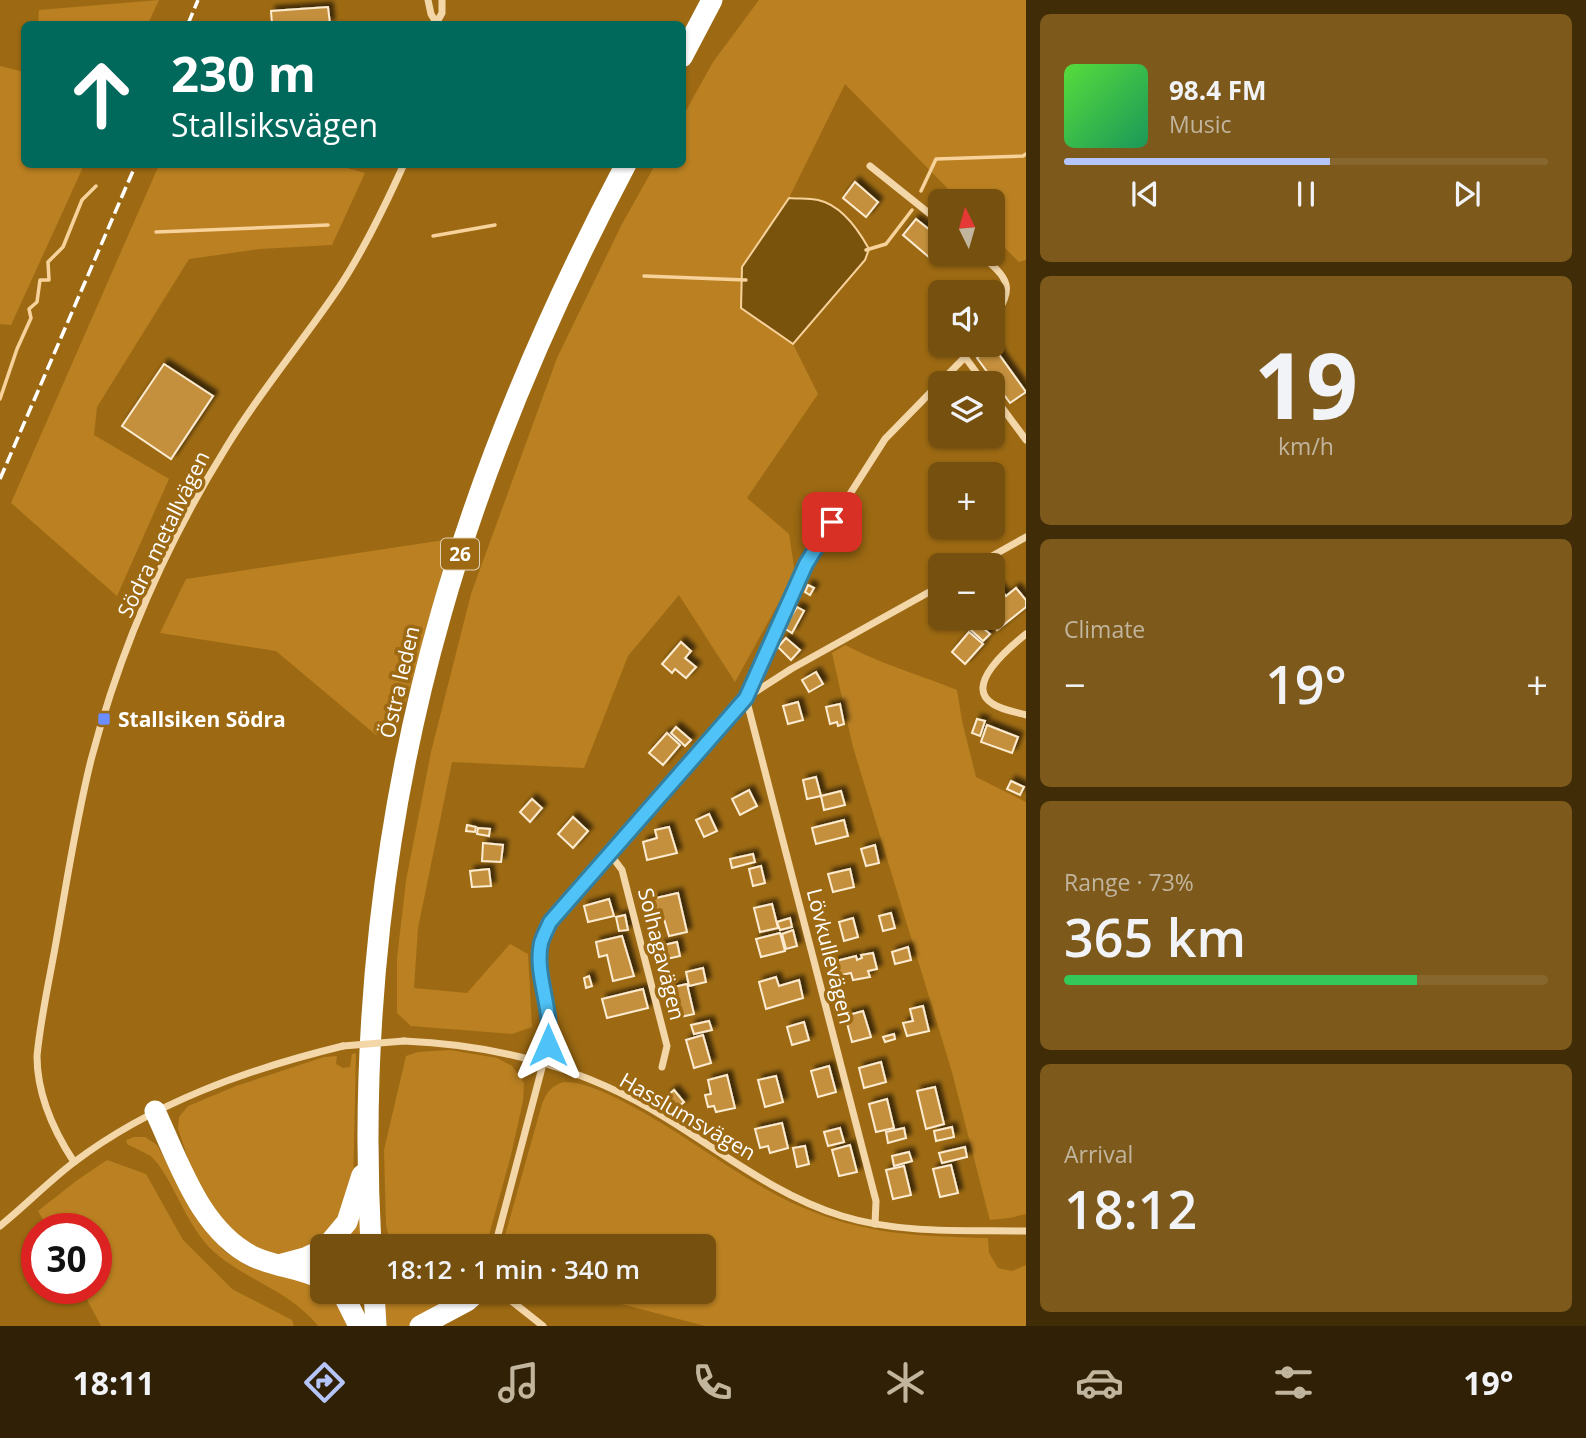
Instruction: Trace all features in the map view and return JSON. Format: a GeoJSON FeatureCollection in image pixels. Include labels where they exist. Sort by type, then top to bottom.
{"type":"FeatureCollection","features":[{"type":"Feature","properties":{"kind":"highway"},"geometry":{"type":"LineString","coordinates":[[686,49],[712,0]]}},
{"type":"Feature","properties":{"kind":"highway","name":"Östra leden"},"geometry":{"type":"LineString","coordinates":[[374,1234],[368,1153],[372,1015],[389,858],[412,726],[441,613],[477,502],[518,394],[564,286],[624,168]]}},
{"type":"Feature","properties":{"kind":"highway"},"geometry":{"type":"LineString","coordinates":[[155,1111],[202,1209],[216,1226],[240,1248],[255,1257],[310,1275]]}},
{"type":"Feature","properties":{"kind":"highway"},"geometry":{"type":"LineString","coordinates":[[337,1234],[347,1222],[368,1153]]}},
{"type":"Feature","properties":{"kind":"highway"},"geometry":{"type":"LineString","coordinates":[[277,1265],[310,1256]]}},
{"type":"Feature","properties":{"kind":"highway"},"geometry":{"type":"LineString","coordinates":[[348,1304],[359,1326]]}},
{"type":"Feature","properties":{"kind":"highway"},"geometry":{"type":"LineString","coordinates":[[375,1304],[376,1326]]}},
{"type":"Feature","properties":{"kind":"highway"},"geometry":{"type":"LineString","coordinates":[[420,1326],[461,1304]]}},
{"type":"Feature","properties":{"kind":"street"},"geometry":{"type":"LineString","coordinates":[[428,0],[436,21]]}},
{"type":"Feature","properties":{"kind":"street"},"geometry":{"type":"LineString","coordinates":[[438,21],[442,13],[442,0]]}},
{"type":"Feature","properties":{"kind":"street"},"geometry":{"type":"LineString","coordinates":[[870,166],[928,212]]}},
{"type":"Feature","properties":{"kind":"street","name":"Södra metallvägen"},"geometry":{"type":"LineString","coordinates":[[74,1162],[63,1146],[47,1111],[40,1089],[37,1056],[72,848],[104,719],[137,622],[164,561],[203,487],[227,444],[340,286],[365,245],[402,168]]}},
{"type":"Feature","properties":{"kind":"street"},"geometry":{"type":"LineString","coordinates":[[1005,282],[1008,291],[1005,303]]}},
{"type":"Feature","properties":{"kind":"street"},"geometry":{"type":"LineString","coordinates":[[746,698],[806,564],[885,439],[965,357],[975,371]]}},
{"type":"Feature","properties":{"kind":"street"},"geometry":{"type":"LineString","coordinates":[[1005,412],[1026,440]]}},
{"type":"Feature","properties":{"kind":"street"},"geometry":{"type":"LineString","coordinates":[[997,553],[1026,537]]}},
{"type":"Feature","properties":{"kind":"street"},"geometry":{"type":"LineString","coordinates":[[498,1234],[549,1039],[550,1020],[540,962],[541,943],[550,922],[746,698],[790,669],[928,593]]}},
{"type":"Feature","properties":{"kind":"street"},"geometry":{"type":"LineString","coordinates":[[1026,634],[986,674],[983,685],[985,696],[992,704],[1026,715]]}},
{"type":"Feature","properties":{"kind":"street","name":"Lövkullevägen"},"geometry":{"type":"LineString","coordinates":[[746,698],[876,1201],[875,1224]]}},
{"type":"Feature","properties":{"kind":"street","name":"Solhagavägen"},"geometry":{"type":"LineString","coordinates":[[610,854],[622,870],[667,1046],[662,1067]]}},
{"type":"Feature","properties":{"kind":"street","name":"Hasslumsvägen"},"geometry":{"type":"LineString","coordinates":[[0,1226],[74,1162],[155,1111],[186,1096],[310,1054],[343,1046],[404,1041],[480,1047],[544,1062],[576,1073],[663,1116],[777,1189],[841,1216],[899,1228],[1026,1231]]}},
{"type":"Feature","properties":{"kind":"street"},"geometry":{"type":"LineString","coordinates":[[181,1087],[186,1096]]}},
{"type":"Feature","properties":{"kind":"street"},"geometry":{"type":"LineString","coordinates":[[515,1304],[543,1326]]}},
{"type":"Feature","properties":{"kind":"shaded area"},"geometry":{"type":"Polygon","coordinates":[[[159,0],[149,21],[38,21],[39,10],[159,0]]]}},
{"type":"Feature","properties":{"kind":"shaded area"},"geometry":{"type":"Polygon","coordinates":[[[759,0],[1026,0],[1026,260],[1019,262],[1005,248],[1005,189],[948,189],[845,84],[789,198],[742,268],[741,308],[793,344],[818,394],[747,498],[789,534],[795,573],[735,682],[679,595],[628,656],[584,768],[452,762],[418,928],[414,988],[467,993],[510,944],[528,954],[532,1027],[512,1034],[411,1026],[397,1013],[397,958],[406,881],[431,752],[471,594],[557,358],[622,224],[653,168],[686,168],[686,111],[713,62],[759,0]]]}},
{"type":"Feature","properties":{"kind":"shaded area"},"geometry":{"type":"Polygon","coordinates":[[[0,66],[21,71],[21,168],[83,168],[11,325],[0,324],[0,66]]]}},
{"type":"Feature","properties":{"kind":"shaded area"},"geometry":{"type":"Polygon","coordinates":[[[158,168],[347,168],[365,173],[332,245],[260,249],[189,259],[97,407],[94,435],[169,479],[117,596],[11,503],[158,168]]]}},
{"type":"Feature","properties":{"kind":"shaded area"},"geometry":{"type":"Polygon","coordinates":[[[789,198],[818,200],[834,207],[854,226],[869,249],[865,260],[793,344],[741,308],[742,267],[789,198]]]}},
{"type":"Feature","properties":{"kind":"shaded area"},"geometry":{"type":"Polygon","coordinates":[[[451,539],[406,702],[376,735],[276,651],[160,633],[186,579],[451,539]]]}},
{"type":"Feature","properties":{"kind":"shaded area"},"geometry":{"type":"Polygon","coordinates":[[[845,645],[957,690],[976,777],[1026,802],[1026,1214],[990,1220],[952,1072],[853,747],[832,653],[845,645]]]}},
{"type":"Feature","properties":{"kind":"shaded area"},"geometry":{"type":"Polygon","coordinates":[[[450,1050],[497,1058],[512,1066],[524,1083],[523,1101],[511,1155],[489,1234],[388,1234],[384,1150],[406,1056],[418,1052],[450,1050]]]}},
{"type":"Feature","properties":{"kind":"shaded area"},"geometry":{"type":"Polygon","coordinates":[[[356,1053],[353,1189],[336,1228],[329,1234],[310,1234],[308,1252],[274,1255],[256,1249],[233,1233],[215,1213],[193,1173],[178,1129],[179,1117],[188,1106],[236,1086],[324,1057],[337,1056],[336,1064],[343,1068],[350,1067],[352,1054],[356,1053]]]}},
{"type":"Feature","properties":{"kind":"shaded area"},"geometry":{"type":"Polygon","coordinates":[[[572,1082],[624,1102],[776,1195],[823,1216],[892,1232],[988,1238],[989,1253],[998,1268],[1012,1271],[1026,1265],[1026,1326],[705,1326],[622,1304],[716,1304],[716,1234],[505,1234],[542,1104],[556,1085],[572,1082]]]}},
{"type":"Feature","properties":{"kind":"shaded area"},"geometry":{"type":"Polygon","coordinates":[[[145,1137],[157,1145],[198,1221],[224,1251],[249,1267],[310,1284],[310,1304],[338,1304],[354,1326],[318,1326],[295,1304],[213,1251],[190,1220],[158,1164],[151,1156],[127,1144],[126,1140],[145,1137]]]}},
{"type":"Feature","properties":{"kind":"shaded area"},"geometry":{"type":"Polygon","coordinates":[[[107,1160],[146,1174],[183,1240],[232,1289],[292,1320],[294,1326],[101,1326],[89,1304],[112,1304],[112,1213],[38,1211],[107,1160]]]}},
{"type":"Feature","properties":{"kind":"shaded area"},"geometry":{"type":"Polygon","coordinates":[[[360,1210],[361,1234],[343,1234],[360,1210]]]}},
{"type":"Feature","properties":{"kind":"shaded area"},"geometry":{"type":"Polygon","coordinates":[[[384,1304],[441,1304],[411,1326],[385,1326],[384,1304]]]}},
{"type":"Feature","properties":{"kind":"building"},"geometry":{"type":"Polygon","coordinates":[[[328,7],[330,21],[272,21],[271,11],[328,7]]]}},
{"type":"Feature","properties":{"kind":"building"},"geometry":{"type":"Polygon","coordinates":[[[855,182],[878,202],[866,217],[843,198],[855,182]]]}},
{"type":"Feature","properties":{"kind":"building"},"geometry":{"type":"Polygon","coordinates":[[[916,219],[928,228],[928,256],[903,235],[916,219]]]}},
{"type":"Feature","properties":{"kind":"building"},"geometry":{"type":"Polygon","coordinates":[[[1001,357],[1026,392],[1010,403],[1005,396],[1005,371],[987,371],[977,358],[1001,357]]]}},
{"type":"Feature","properties":{"kind":"building"},"geometry":{"type":"Polygon","coordinates":[[[164,364],[213,396],[171,459],[122,426],[164,364]]]}},
{"type":"Feature","properties":{"kind":"building"},"geometry":{"type":"Polygon","coordinates":[[[808,585],[814,588],[810,595],[805,592],[808,585]]]}},
{"type":"Feature","properties":{"kind":"building"},"geometry":{"type":"Polygon","coordinates":[[[1016,588],[1026,600],[1026,607],[1005,624],[1005,595],[1016,588]]]}},
{"type":"Feature","properties":{"kind":"building"},"geometry":{"type":"Polygon","coordinates":[[[797,607],[804,611],[792,633],[784,628],[797,607]]]}},
{"type":"Feature","properties":{"kind":"building"},"geometry":{"type":"Polygon","coordinates":[[[971,630],[985,630],[990,634],[983,641],[971,630]]]}},
{"type":"Feature","properties":{"kind":"building"},"geometry":{"type":"Polygon","coordinates":[[[969,632],[983,644],[965,664],[952,652],[969,632]]]}},
{"type":"Feature","properties":{"kind":"building"},"geometry":{"type":"Polygon","coordinates":[[[786,638],[800,650],[791,660],[778,647],[786,638]]]}},
{"type":"Feature","properties":{"kind":"building"},"geometry":{"type":"Polygon","coordinates":[[[681,642],[691,651],[685,658],[696,667],[686,678],[675,669],[672,673],[662,664],[681,642]]]}},
{"type":"Feature","properties":{"kind":"building"},"geometry":{"type":"Polygon","coordinates":[[[816,672],[823,684],[809,692],[802,680],[816,672]]]}},
{"type":"Feature","properties":{"kind":"building"},"geometry":{"type":"Polygon","coordinates":[[[798,702],[803,720],[788,724],[783,706],[798,702]]]}},
{"type":"Feature","properties":{"kind":"building"},"geometry":{"type":"Polygon","coordinates":[[[840,704],[844,724],[830,724],[826,707],[840,704]]]}},
{"type":"Feature","properties":{"kind":"building"},"geometry":{"type":"Polygon","coordinates":[[[977,719],[985,721],[980,736],[972,733],[977,719]]]}},
{"type":"Feature","properties":{"kind":"building"},"geometry":{"type":"Polygon","coordinates":[[[987,725],[1018,737],[1012,753],[981,742],[987,725]]]}},
{"type":"Feature","properties":{"kind":"building"},"geometry":{"type":"Polygon","coordinates":[[[676,727],[691,740],[685,746],[671,733],[676,727]]]}},
{"type":"Feature","properties":{"kind":"building"},"geometry":{"type":"Polygon","coordinates":[[[667,733],[680,745],[663,765],[649,753],[667,733]]]}},
{"type":"Feature","properties":{"kind":"building"},"geometry":{"type":"Polygon","coordinates":[[[816,777],[821,796],[807,799],[803,780],[816,777]]]}},
{"type":"Feature","properties":{"kind":"building"},"geometry":{"type":"Polygon","coordinates":[[[1011,781],[1024,787],[1020,795],[1007,789],[1011,781]]]}},
{"type":"Feature","properties":{"kind":"building"},"geometry":{"type":"Polygon","coordinates":[[[749,790],[757,806],[740,815],[732,799],[749,790]]]}},
{"type":"Feature","properties":{"kind":"building"},"geometry":{"type":"Polygon","coordinates":[[[841,791],[845,805],[824,810],[821,796],[841,791]]]}},
{"type":"Feature","properties":{"kind":"building"},"geometry":{"type":"Polygon","coordinates":[[[532,799],[542,808],[530,822],[520,812],[532,799]]]}},
{"type":"Feature","properties":{"kind":"building"},"geometry":{"type":"Polygon","coordinates":[[[709,814],[717,831],[704,837],[696,820],[709,814]]]}},
{"type":"Feature","properties":{"kind":"building"},"geometry":{"type":"Polygon","coordinates":[[[573,817],[588,831],[573,848],[558,834],[573,817]]]}},
{"type":"Feature","properties":{"kind":"building"},"geometry":{"type":"Polygon","coordinates":[[[844,820],[848,836],[816,844],[812,828],[844,820]]]}},
{"type":"Feature","properties":{"kind":"building"},"geometry":{"type":"Polygon","coordinates":[[[467,825],[476,827],[475,832],[466,831],[467,825]]]}},
{"type":"Feature","properties":{"kind":"building"},"geometry":{"type":"Polygon","coordinates":[[[669,827],[677,853],[647,860],[643,842],[657,838],[655,830],[669,827]]]}},
{"type":"Feature","properties":{"kind":"building"},"geometry":{"type":"Polygon","coordinates":[[[478,828],[490,829],[489,836],[477,834],[478,828]]]}},
{"type":"Feature","properties":{"kind":"building"},"geometry":{"type":"Polygon","coordinates":[[[483,843],[503,845],[501,862],[482,861],[483,843]]]}},
{"type":"Feature","properties":{"kind":"building"},"geometry":{"type":"Polygon","coordinates":[[[875,845],[879,863],[866,866],[861,849],[875,845]]]}},
{"type":"Feature","properties":{"kind":"building"},"geometry":{"type":"Polygon","coordinates":[[[753,854],[755,862],[732,868],[730,859],[753,854]]]}},
{"type":"Feature","properties":{"kind":"building"},"geometry":{"type":"Polygon","coordinates":[[[761,866],[765,883],[753,886],[749,869],[761,866]]]}},
{"type":"Feature","properties":{"kind":"building"},"geometry":{"type":"Polygon","coordinates":[[[489,869],[491,886],[472,887],[470,871],[489,869]]]}},
{"type":"Feature","properties":{"kind":"building"},"geometry":{"type":"Polygon","coordinates":[[[850,869],[854,887],[833,892],[828,874],[850,869]]]}},
{"type":"Feature","properties":{"kind":"building"},"geometry":{"type":"Polygon","coordinates":[[[678,893],[687,932],[669,936],[664,919],[652,922],[647,900],[678,893]]]}},
{"type":"Feature","properties":{"kind":"building"},"geometry":{"type":"Polygon","coordinates":[[[609,899],[614,916],[588,922],[584,906],[609,899]]]}},
{"type":"Feature","properties":{"kind":"building"},"geometry":{"type":"Polygon","coordinates":[[[772,904],[778,928],[760,932],[754,908],[772,904]]]}},
{"type":"Feature","properties":{"kind":"building"},"geometry":{"type":"Polygon","coordinates":[[[891,913],[895,928],[883,931],[879,916],[891,913]]]}},
{"type":"Feature","properties":{"kind":"building"},"geometry":{"type":"Polygon","coordinates":[[[625,915],[628,930],[619,931],[616,917],[625,915]]]}},
{"type":"Feature","properties":{"kind":"building"},"geometry":{"type":"Polygon","coordinates":[[[790,918],[792,927],[780,930],[777,922],[790,918]]]}},
{"type":"Feature","properties":{"kind":"building"},"geometry":{"type":"Polygon","coordinates":[[[853,918],[858,937],[844,941],[839,922],[853,918]]]}},
{"type":"Feature","properties":{"kind":"building"},"geometry":{"type":"Polygon","coordinates":[[[793,930],[797,946],[786,949],[782,934],[793,930]]]}},
{"type":"Feature","properties":{"kind":"building"},"geometry":{"type":"Polygon","coordinates":[[[780,933],[785,951],[761,957],[756,939],[780,933]]]}},
{"type":"Feature","properties":{"kind":"building"},"geometry":{"type":"Polygon","coordinates":[[[622,936],[634,976],[613,981],[607,955],[599,957],[596,942],[622,936]]]}},
{"type":"Feature","properties":{"kind":"building"},"geometry":{"type":"Polygon","coordinates":[[[677,942],[680,956],[662,960],[659,946],[677,942]]]}},
{"type":"Feature","properties":{"kind":"building"},"geometry":{"type":"Polygon","coordinates":[[[908,947],[911,960],[895,964],[892,952],[908,947]]]}},
{"type":"Feature","properties":{"kind":"building"},"geometry":{"type":"Polygon","coordinates":[[[873,953],[877,969],[868,971],[870,977],[853,980],[851,973],[836,976],[832,962],[856,956],[857,960],[862,958],[861,955],[873,953]]]}},
{"type":"Feature","properties":{"kind":"building"},"geometry":{"type":"Polygon","coordinates":[[[703,968],[706,982],[689,986],[686,972],[703,968]]]}},
{"type":"Feature","properties":{"kind":"building"},"geometry":{"type":"Polygon","coordinates":[[[589,976],[592,986],[586,988],[584,978],[589,976]]]}},
{"type":"Feature","properties":{"kind":"building"},"geometry":{"type":"Polygon","coordinates":[[[776,977],[779,986],[799,980],[803,998],[766,1009],[759,982],[776,977]]]}},
{"type":"Feature","properties":{"kind":"building"},"geometry":{"type":"Polygon","coordinates":[[[687,984],[694,1014],[676,1018],[669,988],[687,984]]]}},
{"type":"Feature","properties":{"kind":"building"},"geometry":{"type":"Polygon","coordinates":[[[643,989],[648,1008],[607,1018],[602,999],[643,989]]]}},
{"type":"Feature","properties":{"kind":"building"},"geometry":{"type":"Polygon","coordinates":[[[923,1006],[929,1031],[907,1036],[903,1023],[913,1021],[910,1009],[923,1006]]]}},
{"type":"Feature","properties":{"kind":"building"},"geometry":{"type":"Polygon","coordinates":[[[863,1011],[871,1037],[852,1042],[845,1016],[863,1011]]]}},
{"type":"Feature","properties":{"kind":"building"},"geometry":{"type":"Polygon","coordinates":[[[709,1021],[712,1030],[694,1034],[691,1025],[709,1021]]]}},
{"type":"Feature","properties":{"kind":"building"},"geometry":{"type":"Polygon","coordinates":[[[804,1022],[809,1040],[792,1045],[787,1027],[804,1022]]]}},
{"type":"Feature","properties":{"kind":"building"},"geometry":{"type":"Polygon","coordinates":[[[894,1034],[895,1039],[885,1042],[883,1037],[894,1034]]]}},
{"type":"Feature","properties":{"kind":"building"},"geometry":{"type":"Polygon","coordinates":[[[703,1035],[711,1063],[694,1068],[686,1040],[703,1035]]]}},
{"type":"Feature","properties":{"kind":"building"},"geometry":{"type":"Polygon","coordinates":[[[881,1062],[886,1082],[864,1088],[859,1068],[881,1062]]]}},
{"type":"Feature","properties":{"kind":"building"},"geometry":{"type":"Polygon","coordinates":[[[829,1066],[836,1092],[818,1097],[811,1071],[829,1066]]]}},
{"type":"Feature","properties":{"kind":"building"},"geometry":{"type":"Polygon","coordinates":[[[727,1075],[735,1108],[716,1112],[714,1106],[708,1107],[705,1095],[711,1094],[708,1080],[727,1075]]]}},
{"type":"Feature","properties":{"kind":"building"},"geometry":{"type":"Polygon","coordinates":[[[776,1076],[783,1102],[765,1107],[758,1080],[776,1076]]]}},
{"type":"Feature","properties":{"kind":"building"},"geometry":{"type":"Polygon","coordinates":[[[935,1087],[944,1124],[926,1129],[917,1091],[935,1087]]]}},
{"type":"Feature","properties":{"kind":"building"},"geometry":{"type":"Polygon","coordinates":[[[674,1090],[684,1102],[678,1107],[667,1096],[674,1090]]]}},
{"type":"Feature","properties":{"kind":"building"},"geometry":{"type":"Polygon","coordinates":[[[887,1099],[894,1128],[876,1132],[869,1104],[887,1099]]]}},
{"type":"Feature","properties":{"kind":"building"},"geometry":{"type":"Polygon","coordinates":[[[782,1123],[788,1148],[770,1153],[768,1146],[760,1148],[755,1129],[782,1123]]]}},
{"type":"Feature","properties":{"kind":"building"},"geometry":{"type":"Polygon","coordinates":[[[952,1127],[954,1137],[936,1141],[934,1131],[952,1127]]]}},
{"type":"Feature","properties":{"kind":"building"},"geometry":{"type":"Polygon","coordinates":[[[840,1128],[844,1142],[828,1146],[824,1132],[840,1128]]]}},
{"type":"Feature","properties":{"kind":"building"},"geometry":{"type":"Polygon","coordinates":[[[904,1128],[906,1138],[888,1143],[886,1132],[904,1128]]]}},
{"type":"Feature","properties":{"kind":"building"},"geometry":{"type":"Polygon","coordinates":[[[850,1145],[857,1172],[839,1176],[832,1150],[850,1145]]]}},
{"type":"Feature","properties":{"kind":"building"},"geometry":{"type":"Polygon","coordinates":[[[805,1146],[809,1164],[797,1167],[793,1148],[805,1146]]]}},
{"type":"Feature","properties":{"kind":"building"},"geometry":{"type":"Polygon","coordinates":[[[965,1147],[967,1157],[942,1163],[939,1153],[965,1147]]]}},
{"type":"Feature","properties":{"kind":"building"},"geometry":{"type":"Polygon","coordinates":[[[909,1152],[912,1161],[894,1166],[892,1156],[909,1152]]]}},
{"type":"Feature","properties":{"kind":"building"},"geometry":{"type":"Polygon","coordinates":[[[951,1165],[958,1193],[940,1197],[933,1169],[951,1165]]]}},
{"type":"Feature","properties":{"kind":"building"},"geometry":{"type":"Polygon","coordinates":[[[904,1166],[911,1195],[893,1199],[886,1170],[904,1166]]]}},
{"type":"Feature","properties":{"kind":"waterway"},"geometry":{"type":"LineString","coordinates":[[921,191],[936,159],[1026,154]]}},
{"type":"Feature","properties":{"kind":"waterway"},"geometry":{"type":"LineString","coordinates":[[0,399],[31,318],[29,309],[37,302],[40,280],[49,280],[48,262],[63,247],[82,200],[96,186]]}},
{"type":"Feature","properties":{"kind":"waterway"},"geometry":{"type":"LineString","coordinates":[[866,250],[886,244],[912,210]]}},
{"type":"Feature","properties":{"kind":"waterway"},"geometry":{"type":"LineString","coordinates":[[156,232],[328,225]]}},
{"type":"Feature","properties":{"kind":"waterway"},"geometry":{"type":"LineString","coordinates":[[433,236],[495,225]]}},
{"type":"Feature","properties":{"kind":"waterway"},"geometry":{"type":"LineString","coordinates":[[644,276],[746,280]]}},
{"type":"Feature","properties":{"kind":"railway"},"geometry":{"type":"LineString","coordinates":[[189,21],[198,0]]}},
{"type":"Feature","properties":{"kind":"railway"},"geometry":{"type":"LineString","coordinates":[[0,479],[134,168]]}},
{"type":"Feature","properties":{"kind":"place","name":"Stallsiken Södra"},"geometry":{"type":"Point","coordinates":[104,719]}},
{"type":"Feature","properties":{"kind":"route"},"geometry":{"type":"LineString","coordinates":[[548,1045],[550,1020],[540,962],[541,943],[550,922],[746,698],[806,564],[832,522]]}}]}
